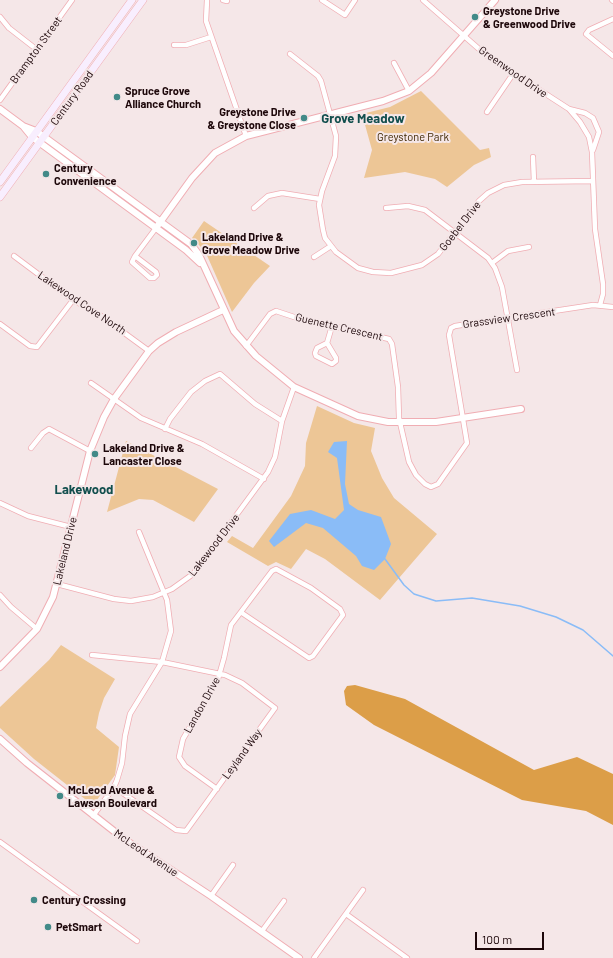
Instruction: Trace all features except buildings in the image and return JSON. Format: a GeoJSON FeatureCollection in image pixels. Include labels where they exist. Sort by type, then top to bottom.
{"type":"FeatureCollection","features":[{"type":"Feature","properties":{"kind":"main road","name":"Century Road"},"geometry":{"type":"LineString","coordinates":[[0,182],[132,0]]}},
{"type":"Feature","properties":{"kind":"main road","name":"Century Road"},"geometry":{"type":"LineString","coordinates":[[0,197],[143,0]]}},
{"type":"Feature","properties":{"kind":"street","name":"Brampton Street"},"geometry":{"type":"LineString","coordinates":[[0,100],[72,0]]}},
{"type":"Feature","properties":{"kind":"street"},"geometry":{"type":"LineString","coordinates":[[207,0],[205,16],[210,37],[246,136]]}},
{"type":"Feature","properties":{"kind":"street"},"geometry":{"type":"LineString","coordinates":[[322,0],[345,15],[355,0]]}},
{"type":"Feature","properties":{"kind":"street","name":"Greenwood Drive"},"geometry":{"type":"LineString","coordinates":[[423,0],[487,56],[569,109],[580,122],[589,137],[592,152],[595,229],[603,284],[603,294],[600,305]]}},
{"type":"Feature","properties":{"kind":"street"},"geometry":{"type":"LineString","coordinates":[[135,256],[156,272],[157,275],[154,278],[150,278],[133,265],[132,261],[135,256],[156,228],[160,221],[202,165],[215,153],[246,136],[383,102],[409,91],[431,73],[495,0]]}},
{"type":"Feature","properties":{"kind":"street"},"geometry":{"type":"LineString","coordinates":[[0,18],[9,28],[36,49]]}},
{"type":"Feature","properties":{"kind":"street"},"geometry":{"type":"LineString","coordinates":[[613,19],[589,30],[586,34],[613,56]]}},
{"type":"Feature","properties":{"kind":"street"},"geometry":{"type":"LineString","coordinates":[[174,45],[186,45],[210,37]]}},
{"type":"Feature","properties":{"kind":"street","name":"Goebel Drive"},"geometry":{"type":"LineString","coordinates":[[290,54],[321,81],[336,136],[336,150],[320,199],[320,221],[326,238],[331,246],[342,258],[358,268],[373,272],[391,273],[412,269],[431,260],[438,254],[456,232],[475,206],[488,193],[510,184],[593,181]]}},
{"type":"Feature","properties":{"kind":"street"},"geometry":{"type":"LineString","coordinates":[[394,63],[409,91]]}},
{"type":"Feature","properties":{"kind":"street"},"geometry":{"type":"LineString","coordinates":[[487,112],[513,74]]}},
{"type":"Feature","properties":{"kind":"street"},"geometry":{"type":"LineString","coordinates":[[0,109],[186,250],[204,268]]}},
{"type":"Feature","properties":{"kind":"street","name":"Greenwood Drive"},"geometry":{"type":"LineString","coordinates":[[569,109],[585,113],[593,118],[599,132],[592,152]]}},
{"type":"Feature","properties":{"kind":"street"},"geometry":{"type":"LineString","coordinates":[[42,140],[191,244],[199,255],[223,310],[234,331],[246,346],[294,387],[358,416],[400,423],[436,422],[521,410]]}},
{"type":"Feature","properties":{"kind":"street"},"geometry":{"type":"LineString","coordinates":[[534,158],[534,182]]}},
{"type":"Feature","properties":{"kind":"street"},"geometry":{"type":"LineString","coordinates":[[254,208],[268,196],[282,193],[320,199]]}},
{"type":"Feature","properties":{"kind":"street"},"geometry":{"type":"LineString","coordinates":[[386,208],[408,206],[420,207],[484,253],[492,263],[502,287],[517,370]]}},
{"type":"Feature","properties":{"kind":"street"},"geometry":{"type":"LineString","coordinates":[[314,257],[331,246]]}},
{"type":"Feature","properties":{"kind":"street"},"geometry":{"type":"LineString","coordinates":[[492,263],[508,252],[529,247]]}},
{"type":"Feature","properties":{"kind":"street","name":"Lakewood Cove North"},"geometry":{"type":"LineString","coordinates":[[14,256],[73,300],[97,313],[149,351]]}},
{"type":"Feature","properties":{"kind":"street"},"geometry":{"type":"LineString","coordinates":[[0,324],[30,346],[37,347],[73,300]]}},
{"type":"Feature","properties":{"kind":"street","name":"Grassview Crescent"},"geometry":{"type":"LineString","coordinates":[[463,419],[449,335],[450,328],[600,305],[613,307]]}},
{"type":"Feature","properties":{"kind":"street","name":"Lakeland Drive"},"geometry":{"type":"LineString","coordinates":[[0,667],[37,629],[48,609],[57,584],[90,452],[104,417],[114,399],[149,351],[166,337],[223,310]]}},
{"type":"Feature","properties":{"kind":"street","name":"Guenette Crescent"},"geometry":{"type":"LineString","coordinates":[[246,346],[270,314],[276,311],[332,326],[384,337],[391,341],[398,387],[400,423]]}},
{"type":"Feature","properties":{"kind":"street"},"geometry":{"type":"LineString","coordinates":[[327,343],[336,358],[332,364],[316,356],[315,353],[317,348],[327,343],[332,326]]}},
{"type":"Feature","properties":{"kind":"street"},"geometry":{"type":"LineString","coordinates":[[165,429],[170,419],[191,392],[205,381],[220,374],[255,404],[282,421]]}},
{"type":"Feature","properties":{"kind":"street"},"geometry":{"type":"LineString","coordinates":[[91,383],[142,418],[202,444],[264,479]]}},
{"type":"Feature","properties":{"kind":"street","name":"Lakewood Drive"},"geometry":{"type":"LineString","coordinates":[[57,584],[114,599],[131,601],[143,600],[164,593],[183,582],[202,565],[264,479],[275,457],[282,421],[294,387]]}},
{"type":"Feature","properties":{"kind":"street"},"geometry":{"type":"LineString","coordinates":[[400,423],[409,462],[424,484],[431,487],[438,484],[467,443],[463,419]]}},
{"type":"Feature","properties":{"kind":"street"},"geometry":{"type":"LineString","coordinates":[[31,448],[43,433],[49,429],[90,452]]}},
{"type":"Feature","properties":{"kind":"street"},"geometry":{"type":"LineString","coordinates":[[0,503],[28,516],[71,527]]}},
{"type":"Feature","properties":{"kind":"street"},"geometry":{"type":"LineString","coordinates":[[93,816],[114,787],[122,763],[125,736],[130,714],[162,662],[169,640],[171,624],[164,593],[139,532]]}},
{"type":"Feature","properties":{"kind":"street","name":"Landon Drive"},"geometry":{"type":"LineString","coordinates":[[217,789],[185,766],[179,757],[183,739],[219,674],[231,625],[242,613],[274,569],[280,570],[311,588],[342,612],[343,615],[313,656],[309,658],[242,613]]}},
{"type":"Feature","properties":{"kind":"street"},"geometry":{"type":"LineString","coordinates":[[0,595],[11,608],[37,629]]}},
{"type":"Feature","properties":{"kind":"street","name":"Leyland Way"},"geometry":{"type":"LineString","coordinates":[[92,655],[162,662],[219,674],[242,683],[275,708],[189,828],[184,832],[176,830],[114,787]]}},
{"type":"Feature","properties":{"kind":"street","name":"McLeod Avenue"},"geometry":{"type":"LineString","coordinates":[[0,739],[27,763],[93,816],[262,931],[299,958]]}},
{"type":"Feature","properties":{"kind":"street"},"geometry":{"type":"LineString","coordinates":[[0,842],[137,940]]}},
{"type":"Feature","properties":{"kind":"street"},"geometry":{"type":"LineString","coordinates":[[211,896],[233,865]]}},
{"type":"Feature","properties":{"kind":"street"},"geometry":{"type":"LineString","coordinates":[[314,958],[363,890]]}},
{"type":"Feature","properties":{"kind":"street"},"geometry":{"type":"LineString","coordinates":[[262,931],[284,901]]}},
{"type":"Feature","properties":{"kind":"street"},"geometry":{"type":"LineString","coordinates":[[346,914],[407,958]]}},
{"type":"Feature","properties":{"kind":"green space","name":"Greystone Park"},"geometry":{"type":"Polygon","coordinates":[[[421,91],[480,150],[489,148],[491,157],[474,165],[447,187],[435,179],[405,172],[364,178],[372,150],[362,114],[390,107],[421,91]]]}},
{"type":"Feature","properties":{"kind":"green space"},"geometry":{"type":"Polygon","coordinates":[[[204,221],[270,266],[254,283],[232,312],[205,251],[192,238],[204,221]]]}},
{"type":"Feature","properties":{"kind":"green space"},"geometry":{"type":"Polygon","coordinates":[[[317,406],[354,423],[375,428],[371,451],[382,478],[394,498],[437,534],[380,600],[325,559],[306,549],[291,569],[276,562],[268,566],[227,542],[232,536],[253,548],[291,496],[305,466],[306,443],[317,406]]]}},
{"type":"Feature","properties":{"kind":"green space"},"geometry":{"type":"Polygon","coordinates":[[[126,441],[218,489],[194,522],[153,500],[139,499],[107,512],[126,441]]]}},
{"type":"Feature","properties":{"kind":"green space"},"geometry":{"type":"Polygon","coordinates":[[[61,645],[115,679],[104,698],[96,728],[119,747],[115,775],[94,804],[90,803],[34,759],[0,728],[0,707],[49,660],[61,645]]]}},
{"type":"Feature","properties":{"kind":"shaded area"},"geometry":{"type":"Polygon","coordinates":[[[355,685],[405,699],[534,770],[577,757],[613,774],[613,825],[586,811],[522,800],[374,725],[346,705],[344,691],[347,686],[355,685]]]}},
{"type":"Feature","properties":{"kind":"water"},"geometry":{"type":"Polygon","coordinates":[[[347,441],[345,484],[349,504],[358,510],[381,517],[391,544],[385,559],[374,570],[362,566],[356,556],[323,528],[306,523],[274,547],[269,541],[290,514],[311,510],[335,519],[344,510],[337,458],[328,452],[334,442],[347,441]]]}},
{"type":"Feature","properties":{"kind":"waterway"},"geometry":{"type":"LineString","coordinates":[[385,559],[404,585],[414,594],[436,601],[472,598],[520,606],[556,617],[583,630],[613,656]]}},
{"type":"Feature","properties":{"kind":"place","name":"Greystone Drive & Greenwood Drive"},"geometry":{"type":"Point","coordinates":[475,17]}},
{"type":"Feature","properties":{"kind":"place","name":"Spruce Grove Alliance Church"},"geometry":{"type":"Point","coordinates":[117,97]}},
{"type":"Feature","properties":{"kind":"place","name":"Greystone Drive & Greystone Close"},"geometry":{"type":"Point","coordinates":[304,118]}},
{"type":"Feature","properties":{"kind":"place","name":"Century Convenience"},"geometry":{"type":"Point","coordinates":[46,174]}},
{"type":"Feature","properties":{"kind":"place","name":"Lakeland Drive & Grove Meadow Drive"},"geometry":{"type":"Point","coordinates":[194,243]}},
{"type":"Feature","properties":{"kind":"place","name":"Lakeland Drive & Lancaster Close"},"geometry":{"type":"Point","coordinates":[95,454]}},
{"type":"Feature","properties":{"kind":"place","name":"McLeod Avenue & Lawson Boulevard"},"geometry":{"type":"Point","coordinates":[60,796]}},
{"type":"Feature","properties":{"kind":"place","name":"Century Crossing"},"geometry":{"type":"Point","coordinates":[34,900]}},
{"type":"Feature","properties":{"kind":"place","name":"PetSmart"},"geometry":{"type":"Point","coordinates":[48,927]}},
{"type":"Feature","properties":{"kind":"district","name":"Grove Meadow"},"geometry":{"type":"Point","coordinates":[363,119]}},
{"type":"Feature","properties":{"kind":"district","name":"Lakewood"},"geometry":{"type":"Point","coordinates":[84,490]}}]}
